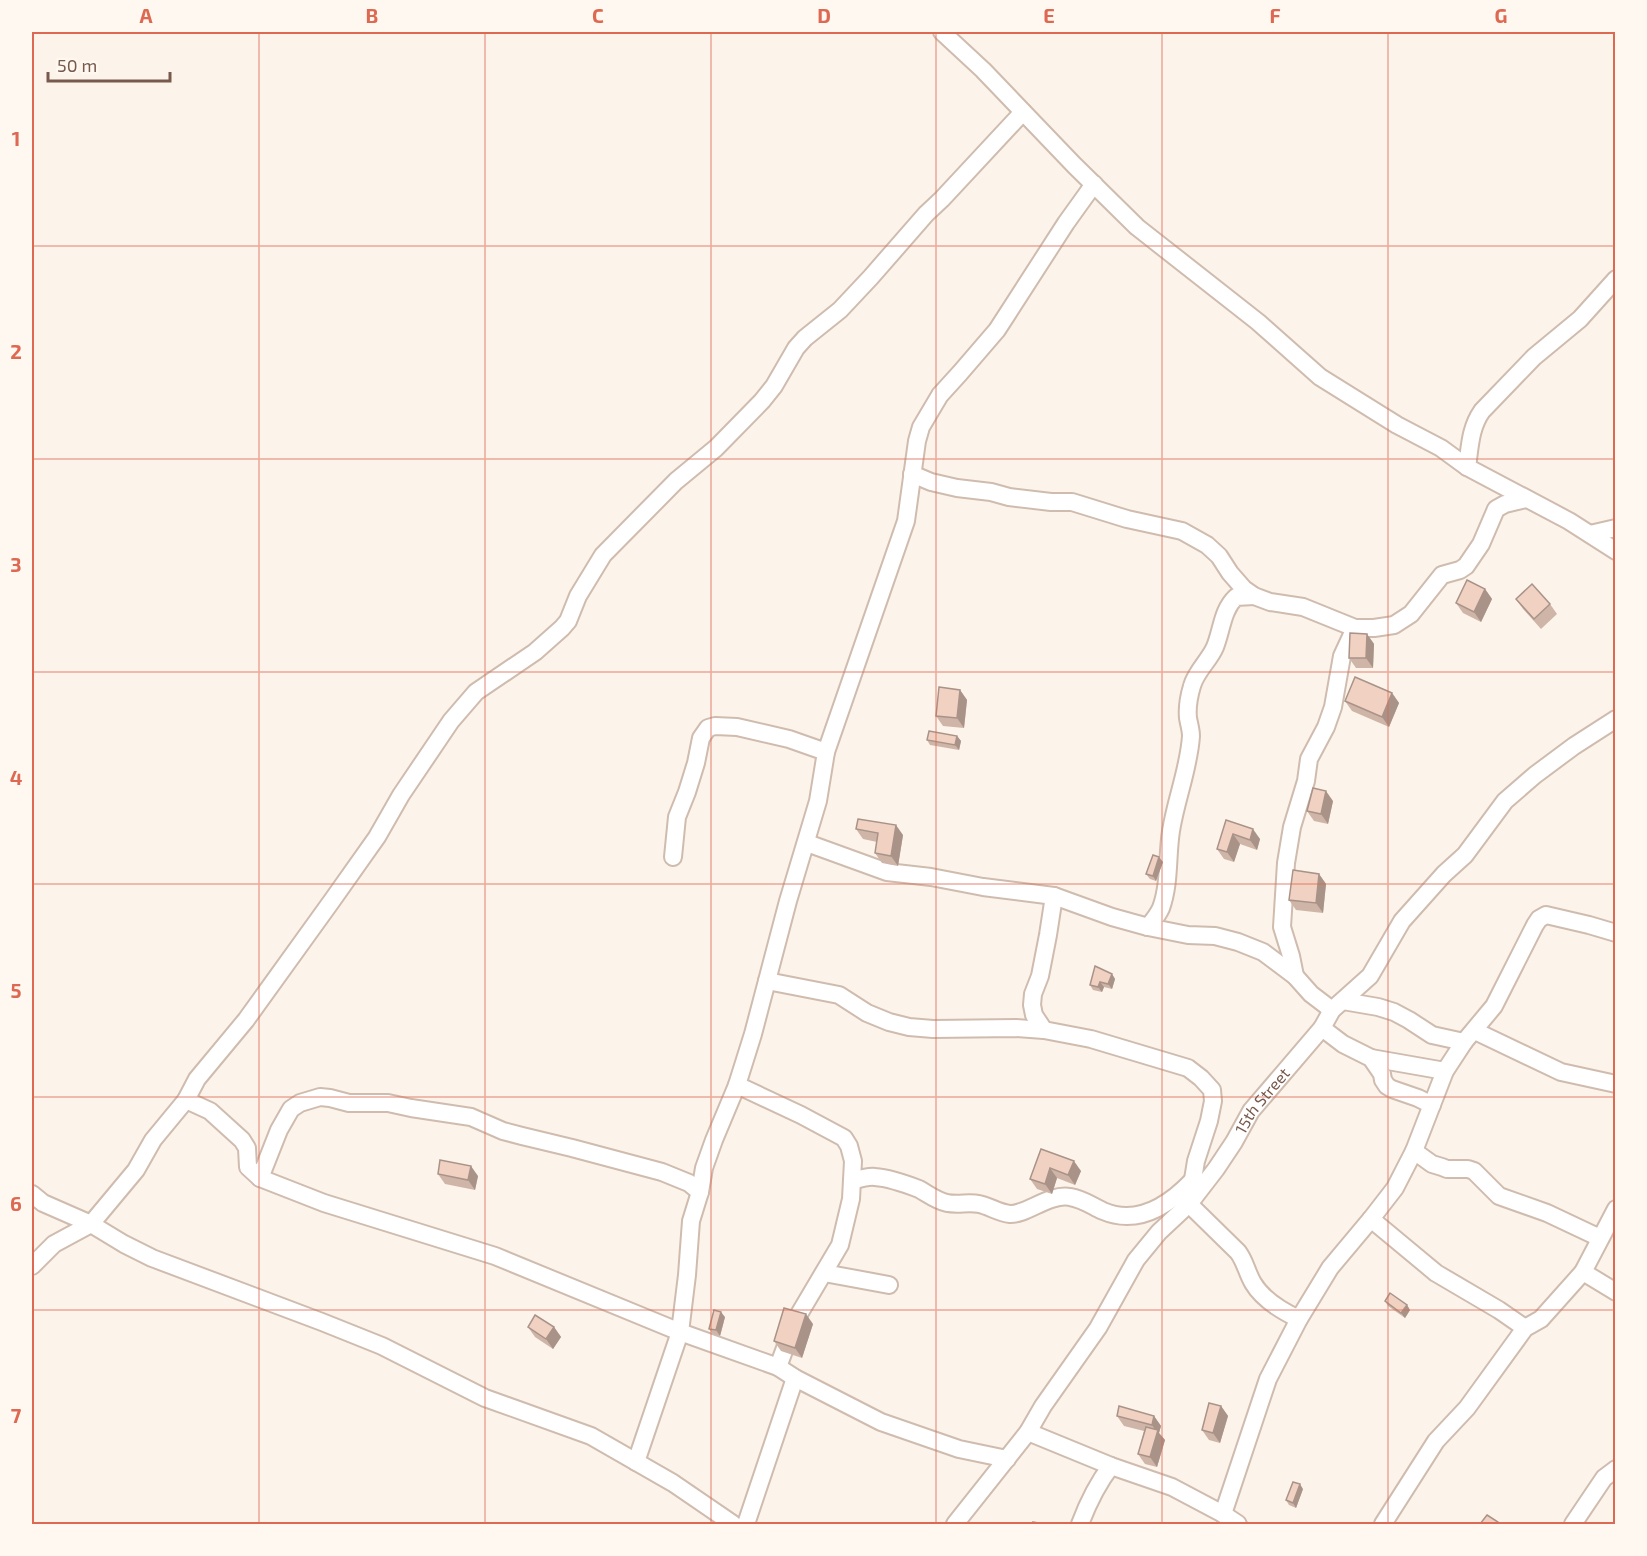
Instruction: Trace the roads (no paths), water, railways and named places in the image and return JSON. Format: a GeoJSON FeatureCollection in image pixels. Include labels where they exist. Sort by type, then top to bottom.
{"type":"FeatureCollection","features":[{"type":"Feature","properties":{"kind":"street"},"geometry":{"type":"LineString","coordinates":[[942,32],[983,70],[1137,227],[1258,322],[1320,377],[1397,425],[1441,448],[1467,467],[1569,521],[1616,551]]}},
{"type":"Feature","properties":{"kind":"street"},"geometry":{"type":"LineString","coordinates":[[32,1266],[54,1244],[91,1224],[136,1170],[153,1140],[186,1100],[197,1079],[246,1020],[377,837],[400,795],[451,721],[476,692],[535,652],[562,628],[568,621],[586,582],[603,555],[676,481],[716,448],[762,401],[774,387],[796,348],[805,338],[840,310],[926,214],[1023,112]]}},
{"type":"Feature","properties":{"kind":"street"},"geometry":{"type":"LineString","coordinates":[[636,1462],[680,1332],[692,1221],[708,1159],[737,1085],[788,901],[807,843],[818,801],[826,752],[906,521],[917,441],[927,415],[940,394],[997,330],[1094,184]]}},
{"type":"Feature","properties":{"kind":"street"},"geometry":{"type":"LineString","coordinates":[[1467,467],[1472,430],[1482,411],[1534,357],[1580,319],[1616,279]]}},
{"type":"Feature","properties":{"kind":"street"},"geometry":{"type":"LineString","coordinates":[[912,474],[957,488],[1051,502],[1072,502],[1127,519],[1182,531],[1208,545],[1237,581],[1254,596],[1263,600],[1303,607],[1355,628],[1394,625],[1411,614],[1442,575],[1466,566],[1497,509],[1505,504],[1526,499]]}},
{"type":"Feature","properties":{"kind":"street"},"geometry":{"type":"LineString","coordinates":[[1590,534],[1616,528]]}},
{"type":"Feature","properties":{"kind":"street"},"geometry":{"type":"LineString","coordinates":[[1148,927],[1161,907],[1166,888],[1170,832],[1189,750],[1191,734],[1188,708],[1192,687],[1195,678],[1215,647],[1230,602],[1236,597],[1254,596]]}},
{"type":"Feature","properties":{"kind":"street"},"geometry":{"type":"LineString","coordinates":[[1295,976],[1282,927],[1286,863],[1292,828],[1301,801],[1309,759],[1326,728],[1334,707],[1342,656],[1355,628]]}},
{"type":"Feature","properties":{"kind":"street","name":"15th Street"},"geometry":{"type":"LineString","coordinates":[[955,1524],[1028,1432],[1042,1406],[1098,1328],[1136,1260],[1159,1232],[1189,1204],[1234,1142],[1251,1111],[1322,1028],[1338,1005],[1370,976],[1402,921],[1444,874],[1466,855],[1505,801],[1574,746],[1616,719]]}},
{"type":"Feature","properties":{"kind":"street"},"geometry":{"type":"LineString","coordinates":[[673,857],[677,817],[690,783],[701,738],[708,728],[737,727],[789,739],[826,752]]}},
{"type":"Feature","properties":{"kind":"street"},"geometry":{"type":"LineString","coordinates":[[807,843],[887,872],[1054,896],[1148,927],[1188,935],[1215,936],[1238,942],[1263,952],[1295,976],[1311,994],[1338,1005],[1377,1006],[1401,1016],[1432,1035],[1470,1036],[1562,1071],[1616,1084]]}},
{"type":"Feature","properties":{"kind":"street"},"geometry":{"type":"LineString","coordinates":[[1044,1030],[1034,1015],[1032,1005],[1033,994],[1040,975],[1054,896]]}},
{"type":"Feature","properties":{"kind":"street"},"geometry":{"type":"LineString","coordinates":[[1222,1514],[1269,1379],[1299,1319],[1330,1268],[1395,1188],[1414,1151],[1445,1071],[1494,1006],[1539,919],[1546,915],[1559,917],[1616,933]]}},
{"type":"Feature","properties":{"kind":"street"},"geometry":{"type":"LineString","coordinates":[[767,981],[839,995],[867,1013],[909,1027],[1044,1030],[1091,1039],[1188,1068],[1212,1090],[1213,1101],[1198,1153],[1189,1204],[1244,1259],[1254,1285],[1261,1294],[1280,1309],[1299,1319]]}},
{"type":"Feature","properties":{"kind":"street"},"geometry":{"type":"LineString","coordinates":[[1322,1028],[1343,1044],[1371,1058],[1445,1071]]}},
{"type":"Feature","properties":{"kind":"street"},"geometry":{"type":"LineString","coordinates":[[1371,1058],[1387,1086],[1432,1105]]}},
{"type":"Feature","properties":{"kind":"street"},"geometry":{"type":"LineString","coordinates":[[737,1085],[844,1138],[853,1161],[848,1214],[840,1245],[795,1322],[778,1367]]}},
{"type":"Feature","properties":{"kind":"street"},"geometry":{"type":"LineString","coordinates":[[260,1178],[279,1130],[291,1110],[300,1103],[320,1097],[349,1104],[388,1103],[471,1117],[502,1131],[662,1172],[689,1183],[700,1192]]}},
{"type":"Feature","properties":{"kind":"street"},"geometry":{"type":"LineString","coordinates":[[186,1100],[210,1111],[242,1140],[247,1148],[248,1167],[260,1178],[324,1203],[495,1256],[680,1332],[778,1367],[881,1422],[959,1449],[1007,1459]]}},
{"type":"Feature","properties":{"kind":"street"},"geometry":{"type":"LineString","coordinates":[[1414,1151],[1432,1164],[1447,1169],[1474,1171],[1498,1196],[1547,1213],[1600,1238]]}},
{"type":"Feature","properties":{"kind":"street"},"geometry":{"type":"LineString","coordinates":[[852,1180],[875,1177],[903,1183],[948,1203],[980,1204],[1009,1214],[1018,1214],[1045,1201],[1066,1196],[1088,1202],[1106,1212],[1130,1216],[1144,1214],[1168,1203],[1192,1180]]}},
{"type":"Feature","properties":{"kind":"street"},"geometry":{"type":"LineString","coordinates":[[32,1194],[43,1203],[91,1224],[152,1258],[372,1342],[485,1398],[591,1436],[673,1483],[733,1524]]}},
{"type":"Feature","properties":{"kind":"street"},"geometry":{"type":"LineString","coordinates":[[1383,1524],[1436,1441],[1467,1408],[1525,1328],[1541,1318],[1583,1272],[1616,1209]]}},
{"type":"Feature","properties":{"kind":"street"},"geometry":{"type":"LineString","coordinates":[[1371,1219],[1436,1273],[1525,1328]]}},
{"type":"Feature","properties":{"kind":"street"},"geometry":{"type":"LineString","coordinates":[[1583,1272],[1616,1292]]}},
{"type":"Feature","properties":{"kind":"street"},"geometry":{"type":"LineString","coordinates":[[824,1273],[890,1285]]}},
{"type":"Feature","properties":{"kind":"street"},"geometry":{"type":"LineString","coordinates":[[746,1524],[795,1378]]}},
{"type":"Feature","properties":{"kind":"street"},"geometry":{"type":"LineString","coordinates":[[1028,1432],[1111,1466],[1172,1487],[1238,1524]]}},
{"type":"Feature","properties":{"kind":"street"},"geometry":{"type":"LineString","coordinates":[[1080,1524],[1101,1478],[1111,1466]]}},
{"type":"Feature","properties":{"kind":"street"},"geometry":{"type":"LineString","coordinates":[[1573,1524],[1604,1478],[1616,1469]]}}]}
